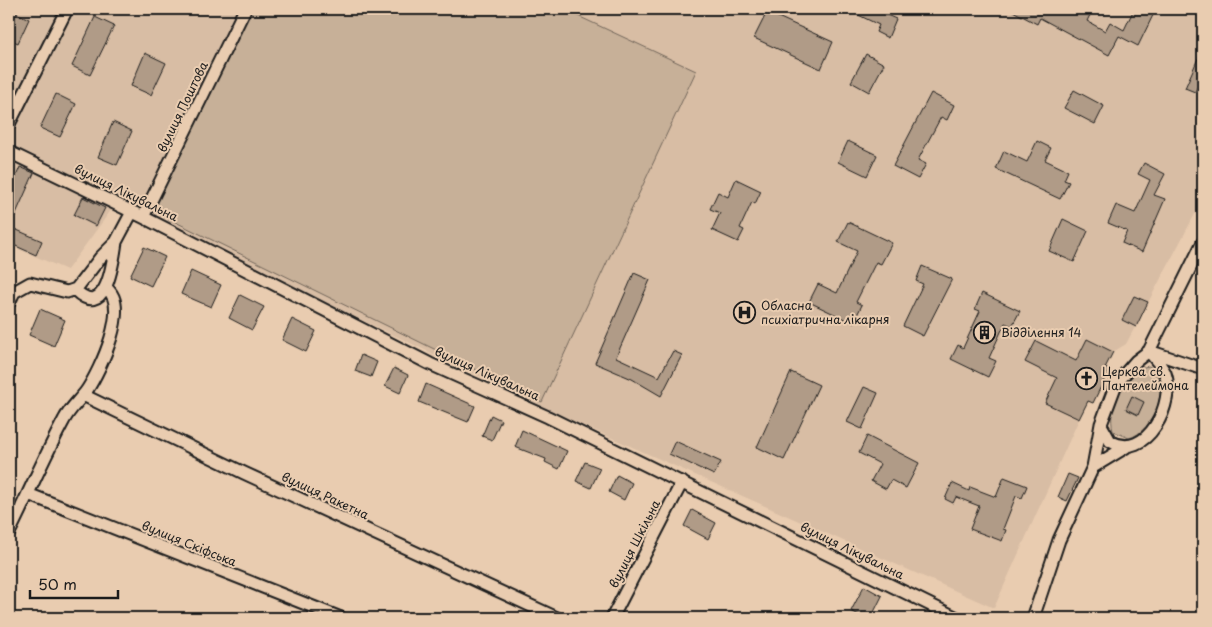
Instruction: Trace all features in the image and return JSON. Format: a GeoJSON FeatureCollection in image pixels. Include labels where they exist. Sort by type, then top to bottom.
{"type":"FeatureCollection","features":[{"type":"Feature","properties":{"kind":"street"},"geometry":{"type":"LineString","coordinates":[[9,124],[67,9]]}},
{"type":"Feature","properties":{"kind":"street","name":"вулиця Поштова"},"geometry":{"type":"LineString","coordinates":[[143,217],[245,9]]}},
{"type":"Feature","properties":{"kind":"street","name":"вулиця Лікувальна"},"geometry":{"type":"LineString","coordinates":[[9,152],[143,217],[430,364],[548,417],[956,618]]}},
{"type":"Feature","properties":{"kind":"street"},"geometry":{"type":"LineString","coordinates":[[75,290],[80,295],[90,298],[101,295],[106,288],[116,242],[132,212]]}},
{"type":"Feature","properties":{"kind":"street"},"geometry":{"type":"LineString","coordinates":[[9,304],[14,292],[30,283],[67,292],[75,290],[100,258],[116,242]]}},
{"type":"Feature","properties":{"kind":"street"},"geometry":{"type":"LineString","coordinates":[[1033,618],[1059,540],[1093,467],[1101,424],[1116,384],[1136,361],[1149,351],[1203,242]]}},
{"type":"Feature","properties":{"kind":"street"},"geometry":{"type":"LineString","coordinates":[[9,533],[64,419],[87,390],[111,339],[116,322],[115,303],[112,293],[106,288]]}},
{"type":"Feature","properties":{"kind":"street"},"geometry":{"type":"LineString","coordinates":[[1093,467],[1126,447],[1135,445],[1146,438],[1163,408],[1167,393],[1165,373],[1149,351]]}},
{"type":"Feature","properties":{"kind":"street"},"geometry":{"type":"LineString","coordinates":[[1149,351],[1203,369]]}},
{"type":"Feature","properties":{"kind":"street"},"geometry":{"type":"LineString","coordinates":[[1136,361],[1157,363]]}},
{"type":"Feature","properties":{"kind":"street","name":"вулиця Ракетна"},"geometry":{"type":"LineString","coordinates":[[82,395],[244,474],[557,618]]}},
{"type":"Feature","properties":{"kind":"street"},"geometry":{"type":"LineString","coordinates":[[1101,424],[1110,441],[1126,447]]}},
{"type":"Feature","properties":{"kind":"street","name":"вулиця Шкільна"},"geometry":{"type":"LineString","coordinates":[[612,618],[682,482]]}},
{"type":"Feature","properties":{"kind":"street","name":"вулиця Скіфська"},"geometry":{"type":"LineString","coordinates":[[28,494],[341,618]]}},
{"type":"Feature","properties":{"kind":"shaded area","name":"Обласна психіатрична лікарня"},"geometry":{"type":"Polygon","coordinates":[[[9,9],[1203,9],[1203,199],[1126,344],[1113,352],[1087,339],[1076,361],[1051,389],[1045,403],[1079,419],[994,608],[558,414],[117,202],[67,270],[9,245],[9,9]]]}},
{"type":"Feature","properties":{"kind":"shaded area"},"geometry":{"type":"Polygon","coordinates":[[[252,9],[563,9],[696,71],[542,402],[153,211],[252,9]]]}},
{"type":"Feature","properties":{"kind":"shaded area"},"geometry":{"type":"Polygon","coordinates":[[[1149,366],[1156,374],[1160,384],[1157,406],[1146,427],[1138,434],[1129,438],[1113,431],[1112,411],[1124,382],[1131,374],[1149,366]]]}},
{"type":"Feature","properties":{"kind":"building"},"geometry":{"type":"Polygon","coordinates":[[[846,9],[873,9],[896,19],[888,38],[876,32],[879,25],[846,9]]]}},
{"type":"Feature","properties":{"kind":"building"},"geometry":{"type":"Polygon","coordinates":[[[1009,9],[1093,9],[1087,21],[1105,31],[1110,22],[1124,30],[1134,9],[1156,9],[1138,46],[1119,36],[1109,55],[1040,18],[1037,24],[1009,9]]]}},
{"type":"Feature","properties":{"kind":"building"},"geometry":{"type":"Polygon","coordinates":[[[12,11],[29,19],[18,43],[9,39],[9,18],[12,11]]]}},
{"type":"Feature","properties":{"kind":"building"},"geometry":{"type":"Polygon","coordinates":[[[767,12],[833,42],[821,69],[754,38],[767,12]]]}},
{"type":"Feature","properties":{"kind":"building"},"geometry":{"type":"Polygon","coordinates":[[[95,17],[114,26],[90,75],[72,66],[95,17]]]}},
{"type":"Feature","properties":{"kind":"building"},"geometry":{"type":"Polygon","coordinates":[[[1203,47],[1203,74],[1195,92],[1185,88],[1203,47]]]}},
{"type":"Feature","properties":{"kind":"building"},"geometry":{"type":"Polygon","coordinates":[[[145,53],[166,63],[151,95],[131,86],[145,53]]]}},
{"type":"Feature","properties":{"kind":"building"},"geometry":{"type":"Polygon","coordinates":[[[866,54],[884,64],[869,92],[851,82],[866,54]]]}},
{"type":"Feature","properties":{"kind":"building"},"geometry":{"type":"Polygon","coordinates":[[[1074,90],[1104,106],[1095,124],[1064,108],[1074,90]]]}},
{"type":"Feature","properties":{"kind":"building"},"geometry":{"type":"Polygon","coordinates":[[[931,93],[954,105],[947,120],[941,117],[918,160],[926,164],[918,179],[893,166],[931,93]]]}},
{"type":"Feature","properties":{"kind":"building"},"geometry":{"type":"Polygon","coordinates":[[[56,94],[76,104],[60,137],[40,128],[56,94]]]}},
{"type":"Feature","properties":{"kind":"building"},"geometry":{"type":"Polygon","coordinates":[[[113,122],[132,131],[117,165],[98,157],[113,122]]]}},
{"type":"Feature","properties":{"kind":"building"},"geometry":{"type":"Polygon","coordinates":[[[848,141],[877,155],[867,176],[838,162],[848,141]]]}},
{"type":"Feature","properties":{"kind":"building"},"geometry":{"type":"Polygon","coordinates":[[[1037,141],[1051,148],[1045,160],[1068,171],[1064,180],[1069,182],[1060,199],[996,169],[1004,151],[1027,162],[1037,141]]]}},
{"type":"Feature","properties":{"kind":"building"},"geometry":{"type":"Polygon","coordinates":[[[1144,163],[1165,174],[1154,195],[1165,199],[1142,252],[1122,243],[1127,231],[1108,223],[1116,205],[1135,213],[1150,180],[1138,174],[1144,163]]]}},
{"type":"Feature","properties":{"kind":"building"},"geometry":{"type":"Polygon","coordinates":[[[20,167],[34,173],[10,227],[42,241],[36,255],[9,243],[9,193],[20,167]]]}},
{"type":"Feature","properties":{"kind":"building"},"geometry":{"type":"Polygon","coordinates":[[[736,179],[761,191],[755,204],[752,202],[740,228],[744,230],[738,242],[712,230],[720,213],[710,209],[718,192],[728,197],[736,179]]]}},
{"type":"Feature","properties":{"kind":"building"},"geometry":{"type":"Polygon","coordinates":[[[83,197],[105,208],[96,226],[74,215],[83,197]]]}},
{"type":"Feature","properties":{"kind":"building"},"geometry":{"type":"Polygon","coordinates":[[[1063,219],[1088,231],[1074,262],[1049,251],[1063,219]]]}},
{"type":"Feature","properties":{"kind":"building"},"geometry":{"type":"Polygon","coordinates":[[[848,222],[892,243],[881,264],[876,262],[856,302],[862,305],[853,323],[809,302],[818,284],[837,293],[857,251],[838,242],[848,222]]]}},
{"type":"Feature","properties":{"kind":"building"},"geometry":{"type":"Polygon","coordinates":[[[144,247],[165,257],[151,286],[130,276],[144,247]]]}},
{"type":"Feature","properties":{"kind":"building"},"geometry":{"type":"Polygon","coordinates":[[[922,266],[952,279],[923,336],[903,326],[923,284],[916,281],[922,266]]]}},
{"type":"Feature","properties":{"kind":"building"},"geometry":{"type":"Polygon","coordinates":[[[191,271],[221,285],[211,307],[181,294],[191,271]]]}},
{"type":"Feature","properties":{"kind":"building"},"geometry":{"type":"Polygon","coordinates":[[[634,273],[650,280],[616,357],[659,377],[673,351],[682,355],[661,396],[632,379],[595,363],[634,273]]]}},
{"type":"Feature","properties":{"kind":"building","name":"Відділення 14"},"geometry":{"type":"Polygon","coordinates":[[[982,293],[1020,311],[1012,326],[1005,323],[989,358],[996,361],[988,377],[951,359],[958,345],[963,348],[980,311],[975,309],[982,293]]]}},
{"type":"Feature","properties":{"kind":"building"},"geometry":{"type":"Polygon","coordinates":[[[240,295],[264,307],[252,330],[229,318],[240,295]]]}},
{"type":"Feature","properties":{"kind":"building"},"geometry":{"type":"Polygon","coordinates":[[[1134,296],[1148,302],[1136,327],[1122,320],[1134,296]]]}},
{"type":"Feature","properties":{"kind":"building"},"geometry":{"type":"Polygon","coordinates":[[[40,309],[65,320],[54,346],[29,335],[40,309]]]}},
{"type":"Feature","properties":{"kind":"building"},"geometry":{"type":"Polygon","coordinates":[[[292,319],[316,331],[306,352],[282,340],[292,319]]]}},
{"type":"Feature","properties":{"kind":"building"},"geometry":{"type":"Polygon","coordinates":[[[1087,339],[1113,352],[1105,368],[1109,370],[1093,403],[1088,401],[1079,419],[1045,403],[1057,378],[1025,362],[1036,341],[1076,361],[1087,339]]]}},
{"type":"Feature","properties":{"kind":"building"},"geometry":{"type":"Polygon","coordinates":[[[361,355],[377,362],[371,377],[355,371],[361,355]]]}},
{"type":"Feature","properties":{"kind":"building"},"geometry":{"type":"Polygon","coordinates":[[[394,368],[408,375],[400,393],[385,386],[394,368]]]}},
{"type":"Feature","properties":{"kind":"building"},"geometry":{"type":"Polygon","coordinates":[[[791,372],[819,385],[784,460],[757,447],[791,372]]]}},
{"type":"Feature","properties":{"kind":"building"},"geometry":{"type":"Polygon","coordinates":[[[426,384],[475,406],[468,422],[419,402],[426,384]]]}},
{"type":"Feature","properties":{"kind":"building"},"geometry":{"type":"Polygon","coordinates":[[[864,387],[878,393],[862,429],[847,422],[864,387]]]}},
{"type":"Feature","properties":{"kind":"building"},"geometry":{"type":"Polygon","coordinates":[[[1132,396],[1144,402],[1138,415],[1126,409],[1132,396]]]}},
{"type":"Feature","properties":{"kind":"building"},"geometry":{"type":"Polygon","coordinates":[[[491,415],[501,420],[492,440],[482,436],[491,415]]]}},
{"type":"Feature","properties":{"kind":"building"},"geometry":{"type":"Polygon","coordinates":[[[522,430],[567,451],[559,469],[545,462],[546,459],[515,447],[522,430]]]}},
{"type":"Feature","properties":{"kind":"building"},"geometry":{"type":"Polygon","coordinates":[[[867,436],[919,463],[906,488],[891,480],[886,489],[871,481],[880,464],[859,453],[867,436]]]}},
{"type":"Feature","properties":{"kind":"building"},"geometry":{"type":"Polygon","coordinates":[[[675,441],[721,462],[714,475],[669,454],[675,441]]]}},
{"type":"Feature","properties":{"kind":"building"},"geometry":{"type":"Polygon","coordinates":[[[585,462],[600,468],[591,488],[576,481],[585,462]]]}},
{"type":"Feature","properties":{"kind":"building"},"geometry":{"type":"Polygon","coordinates":[[[1068,474],[1078,478],[1067,501],[1058,497],[1068,474]]]}},
{"type":"Feature","properties":{"kind":"building"},"geometry":{"type":"Polygon","coordinates":[[[617,475],[632,483],[624,500],[609,492],[617,475]]]}},
{"type":"Feature","properties":{"kind":"building"},"geometry":{"type":"Polygon","coordinates":[[[1004,477],[1027,486],[1022,498],[1016,496],[1003,529],[1006,530],[1002,541],[970,529],[979,506],[956,497],[953,503],[945,499],[952,483],[969,491],[970,487],[996,497],[1004,477]]]}},
{"type":"Feature","properties":{"kind":"building"},"geometry":{"type":"Polygon","coordinates":[[[692,510],[716,523],[708,539],[684,526],[692,510]]]}},
{"type":"Feature","properties":{"kind":"building"},"geometry":{"type":"Polygon","coordinates":[[[864,586],[882,596],[871,618],[865,618],[851,611],[864,586]]]}},
{"type":"Feature","properties":{"kind":"place","name":"Обласна психіатрична лікарня"},"geometry":{"type":"Point","coordinates":[745,313]}},
{"type":"Feature","properties":{"kind":"place","name":"Відділення 14"},"geometry":{"type":"Point","coordinates":[985,333]}},
{"type":"Feature","properties":{"kind":"place","name":"Церква св. Пантелеймона"},"geometry":{"type":"Point","coordinates":[1086,379]}}]}
